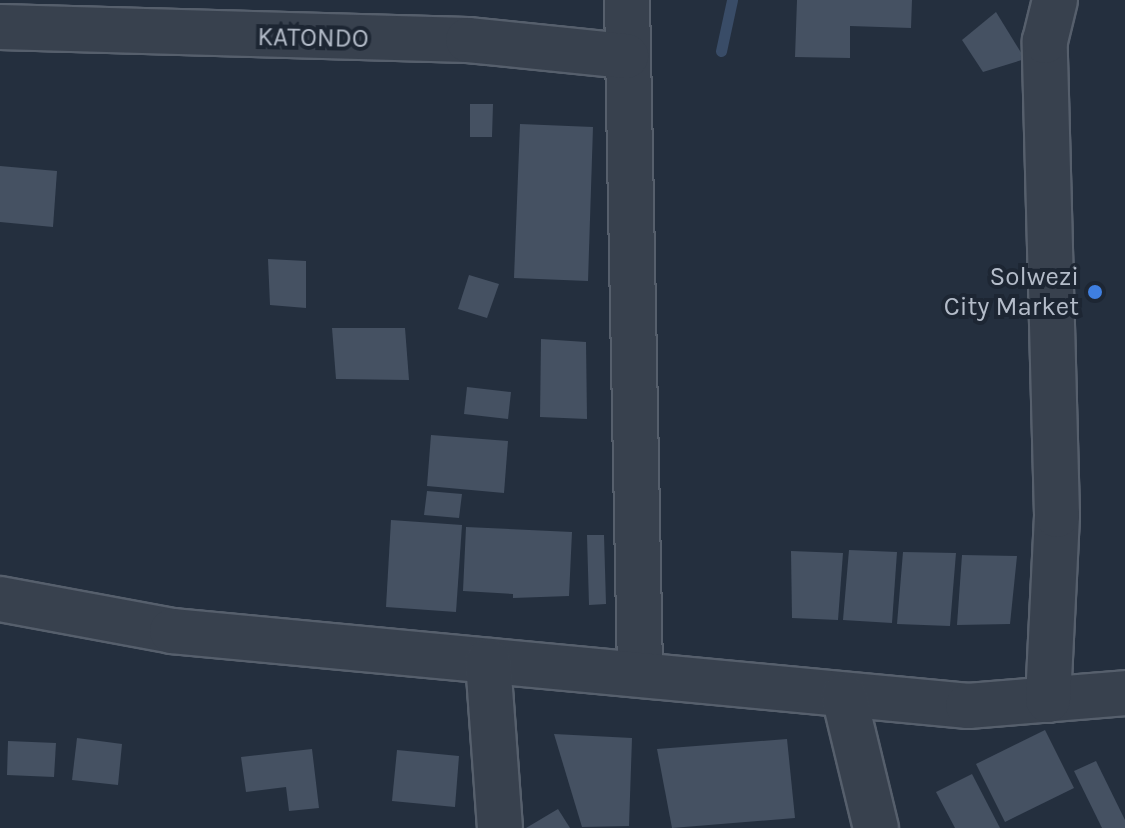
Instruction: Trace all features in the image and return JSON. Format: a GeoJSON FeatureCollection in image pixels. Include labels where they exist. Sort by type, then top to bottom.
{"type":"FeatureCollection","features":[{"type":"Feature","properties":{"kind":"street"},"geometry":{"type":"LineString","coordinates":[[627,0],[626,56],[635,261],[640,673]]}},
{"type":"Feature","properties":{"kind":"street"},"geometry":{"type":"LineString","coordinates":[[1048,700],[1057,515],[1045,41],[1055,0]]}},
{"type":"Feature","properties":{"kind":"street","name":"KATONDO"},"geometry":{"type":"LineString","coordinates":[[0,27],[55,15],[468,40],[626,56]]}},
{"type":"Feature","properties":{"kind":"street"},"geometry":{"type":"LineString","coordinates":[[0,599],[172,631],[640,673],[844,696],[968,706],[1125,693]]}},
{"type":"Feature","properties":{"kind":"street"},"geometry":{"type":"LineString","coordinates":[[488,661],[500,828]]}},
{"type":"Feature","properties":{"kind":"street"},"geometry":{"type":"LineString","coordinates":[[844,696],[876,828]]}},
{"type":"Feature","properties":{"kind":"building"},"geometry":{"type":"Polygon","coordinates":[[[797,0],[912,0],[911,28],[850,26],[850,58],[795,57],[797,0]]]}},
{"type":"Feature","properties":{"kind":"building"},"geometry":{"type":"Polygon","coordinates":[[[996,12],[1025,59],[983,72],[962,40],[996,12]]]}},
{"type":"Feature","properties":{"kind":"building"},"geometry":{"type":"Polygon","coordinates":[[[470,104],[493,104],[492,137],[470,137],[470,104]]]}},
{"type":"Feature","properties":{"kind":"building"},"geometry":{"type":"Polygon","coordinates":[[[520,124],[593,127],[588,281],[514,278],[520,124]]]}},
{"type":"Feature","properties":{"kind":"building"},"geometry":{"type":"Polygon","coordinates":[[[0,166],[57,171],[53,227],[0,222],[0,166]]]}},
{"type":"Feature","properties":{"kind":"building"},"geometry":{"type":"Polygon","coordinates":[[[268,259],[306,261],[306,308],[270,305],[268,259]]]}},
{"type":"Feature","properties":{"kind":"building"},"geometry":{"type":"Polygon","coordinates":[[[469,275],[499,284],[487,318],[458,309],[469,275]]]}},
{"type":"Feature","properties":{"kind":"building"},"geometry":{"type":"Polygon","coordinates":[[[332,328],[405,328],[409,380],[336,379],[332,328]]]}},
{"type":"Feature","properties":{"kind":"building"},"geometry":{"type":"Polygon","coordinates":[[[541,339],[586,342],[587,419],[540,417],[541,339]]]}},
{"type":"Feature","properties":{"kind":"building"},"geometry":{"type":"Polygon","coordinates":[[[467,387],[511,392],[508,419],[464,414],[467,387]]]}},
{"type":"Feature","properties":{"kind":"building"},"geometry":{"type":"Polygon","coordinates":[[[431,435],[508,441],[504,493],[427,486],[431,435]]]}},
{"type":"Feature","properties":{"kind":"building"},"geometry":{"type":"Polygon","coordinates":[[[427,491],[462,494],[459,518],[424,515],[427,491]]]}},
{"type":"Feature","properties":{"kind":"building"},"geometry":{"type":"Polygon","coordinates":[[[391,520],[462,525],[456,612],[386,607],[391,520]]]}},
{"type":"Feature","properties":{"kind":"building"},"geometry":{"type":"Polygon","coordinates":[[[466,527],[572,532],[569,596],[513,598],[513,594],[463,591],[466,527]]]}},
{"type":"Feature","properties":{"kind":"building"},"geometry":{"type":"Polygon","coordinates":[[[587,535],[604,535],[606,604],[589,605],[587,535]]]}},
{"type":"Feature","properties":{"kind":"building"},"geometry":{"type":"Polygon","coordinates":[[[849,550],[897,552],[892,623],[843,620],[849,550]]]}},
{"type":"Feature","properties":{"kind":"building"},"geometry":{"type":"Polygon","coordinates":[[[791,551],[843,553],[838,620],[792,618],[791,551]]]}},
{"type":"Feature","properties":{"kind":"building"},"geometry":{"type":"Polygon","coordinates":[[[903,552],[956,553],[950,626],[897,624],[903,552]]]}},
{"type":"Feature","properties":{"kind":"building"},"geometry":{"type":"Polygon","coordinates":[[[962,555],[1017,556],[1010,624],[957,625],[962,555]]]}},
{"type":"Feature","properties":{"kind":"building"},"geometry":{"type":"Polygon","coordinates":[[[1045,730],[1074,788],[1005,822],[976,764],[1045,730]]]}},
{"type":"Feature","properties":{"kind":"building"},"geometry":{"type":"Polygon","coordinates":[[[554,734],[632,738],[629,826],[582,827],[554,734]]]}},
{"type":"Feature","properties":{"kind":"building"},"geometry":{"type":"Polygon","coordinates":[[[77,738],[122,744],[118,785],[72,780],[77,738]]]}},
{"type":"Feature","properties":{"kind":"building"},"geometry":{"type":"Polygon","coordinates":[[[787,739],[795,818],[672,828],[657,749],[787,739]]]}},
{"type":"Feature","properties":{"kind":"building"},"geometry":{"type":"Polygon","coordinates":[[[8,741],[56,743],[54,777],[7,775],[8,741]]]}},
{"type":"Feature","properties":{"kind":"building"},"geometry":{"type":"Polygon","coordinates":[[[312,749],[319,808],[289,811],[286,787],[246,792],[241,757],[312,749]]]}},
{"type":"Feature","properties":{"kind":"building"},"geometry":{"type":"Polygon","coordinates":[[[397,750],[459,756],[455,807],[392,801],[397,750]]]}},
{"type":"Feature","properties":{"kind":"building"},"geometry":{"type":"Polygon","coordinates":[[[1096,761],[1125,820],[1125,828],[1102,828],[1074,771],[1096,761]]]}},
{"type":"Feature","properties":{"kind":"building"},"geometry":{"type":"Polygon","coordinates":[[[972,774],[1000,828],[955,828],[936,792],[972,774]]]}},
{"type":"Feature","properties":{"kind":"building"},"geometry":{"type":"Polygon","coordinates":[[[558,809],[570,828],[526,828],[558,809]]]}},
{"type":"Feature","properties":{"kind":"waterway"},"geometry":{"type":"LineString","coordinates":[[721,51],[732,0]]}},
{"type":"Feature","properties":{"kind":"place","name":"Solwezi City Market"},"geometry":{"type":"Point","coordinates":[1095,292]}}]}
